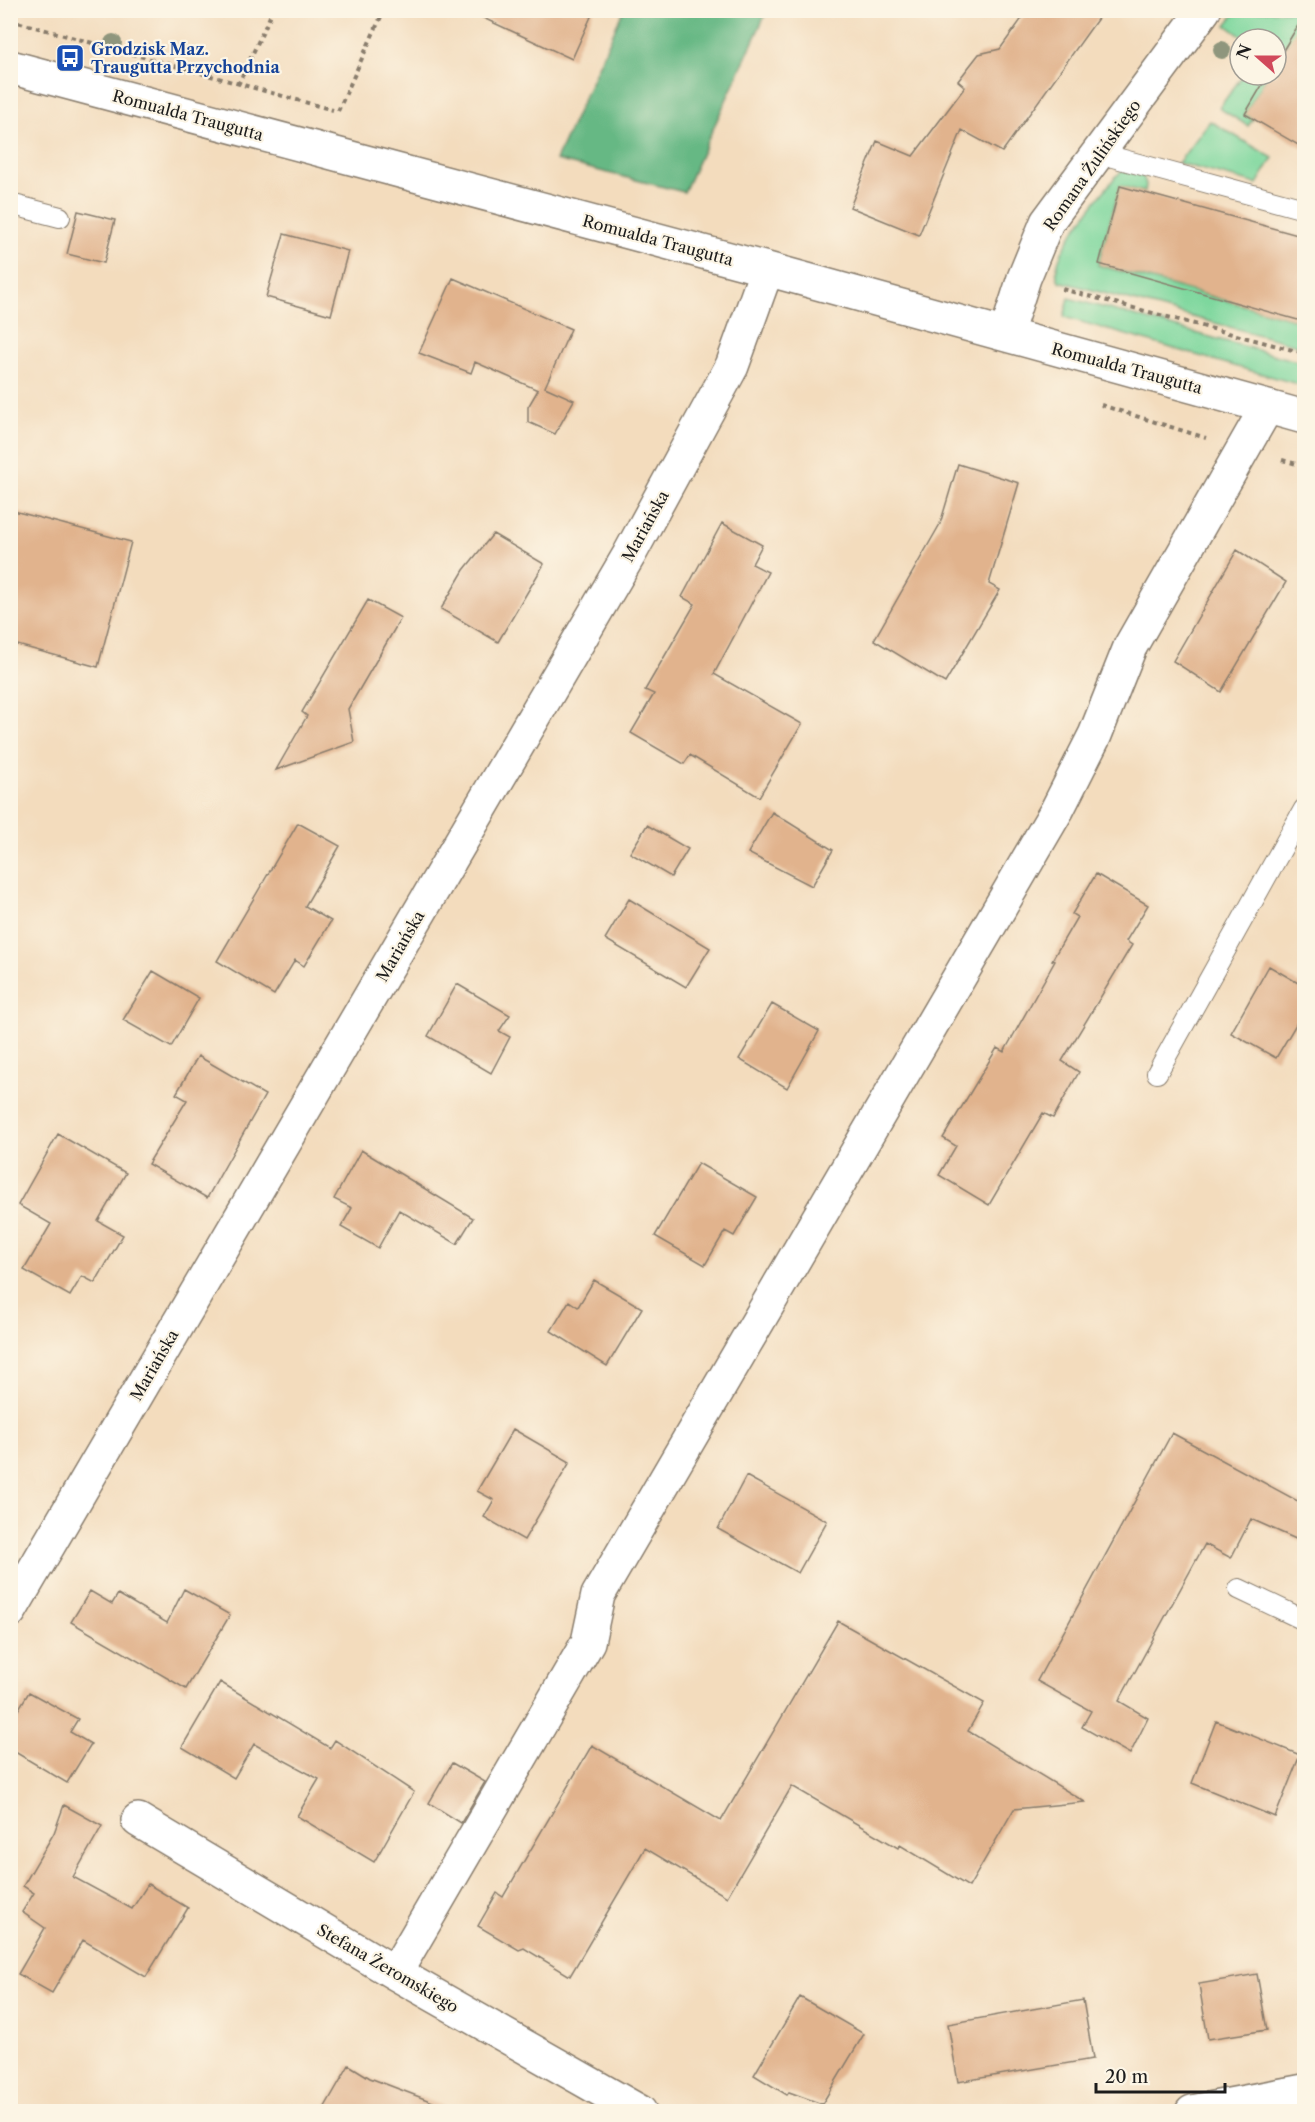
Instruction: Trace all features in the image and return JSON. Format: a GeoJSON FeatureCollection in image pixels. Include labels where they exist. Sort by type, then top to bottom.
{"type":"FeatureCollection","features":[{"type":"Feature","properties":{"kind":"street","name":"Romana Żulińskiego"},"geometry":{"type":"LineString","coordinates":[[1006,334],[1024,278],[1047,222],[1204,10]]}},
{"type":"Feature","properties":{"kind":"street","name":"Romualda Traugutta"},"geometry":{"type":"LineString","coordinates":[[10,67],[767,269],[1305,417]]}},
{"type":"Feature","properties":{"kind":"street","name":"Mariańska"},"geometry":{"type":"LineString","coordinates":[[10,1611],[629,555],[732,366],[767,269]]}},
{"type":"Feature","properties":{"kind":"street"},"geometry":{"type":"LineString","coordinates":[[395,1973],[588,1642],[598,1595],[1057,810],[1095,735],[1130,647],[1267,407]]}},
{"type":"Feature","properties":{"kind":"street","name":"Stefana Żeromskiego"},"geometry":{"type":"LineString","coordinates":[[138,1820],[395,1973],[640,2112]]}},
{"type":"Feature","properties":{"kind":"street"},"geometry":{"type":"LineString","coordinates":[[1192,2112],[1305,2091]]}},
{"type":"Feature","properties":{"kind":"lane"},"geometry":{"type":"LineString","coordinates":[[1098,153],[1305,208]]}},
{"type":"Feature","properties":{"kind":"lane"},"geometry":{"type":"LineString","coordinates":[[10,204],[60,217]]}},
{"type":"Feature","properties":{"kind":"lane"},"geometry":{"type":"LineString","coordinates":[[1157,1073],[1305,809]]}},
{"type":"Feature","properties":{"kind":"lane"},"geometry":{"type":"LineString","coordinates":[[1239,1589],[1305,1620]]}},
{"type":"Feature","properties":{"kind":"path"},"geometry":{"type":"LineString","coordinates":[[220,124],[273,10]]}},
{"type":"Feature","properties":{"kind":"path"},"geometry":{"type":"LineString","coordinates":[[338,111],[384,10]]}},
{"type":"Feature","properties":{"kind":"path"},"geometry":{"type":"LineString","coordinates":[[1058,288],[1305,353]]}},
{"type":"Feature","properties":{"kind":"green space"},"geometry":{"type":"Polygon","coordinates":[[[623,11],[767,11],[684,192],[556,160],[623,11]]]}},
{"type":"Feature","properties":{"kind":"green space"},"geometry":{"type":"Polygon","coordinates":[[[1237,11],[1304,11],[1304,53],[1288,44],[1288,27],[1229,27],[1226,25],[1237,11]]]}},
{"type":"Feature","properties":{"kind":"green space"},"geometry":{"type":"Polygon","coordinates":[[[1234,87],[1261,87],[1245,114],[1253,119],[1248,126],[1219,108],[1234,87]]]}},
{"type":"Feature","properties":{"kind":"green space"},"geometry":{"type":"Polygon","coordinates":[[[1210,121],[1273,158],[1257,184],[1178,163],[1210,121]]]}},
{"type":"Feature","properties":{"kind":"green space"},"geometry":{"type":"Polygon","coordinates":[[[1124,170],[1143,176],[1146,184],[1145,192],[1120,186],[1098,265],[1304,322],[1304,347],[1059,281],[1057,271],[1067,243],[1099,197],[1124,170]]]}},
{"type":"Feature","properties":{"kind":"green space"},"geometry":{"type":"Polygon","coordinates":[[[1069,298],[1304,363],[1304,386],[1064,317],[1069,298]]]}},
{"type":"Feature","properties":{"kind":"building"},"geometry":{"type":"Polygon","coordinates":[[[466,10],[594,10],[572,59],[466,10]]]}},
{"type":"Feature","properties":{"kind":"building"},"geometry":{"type":"Polygon","coordinates":[[[1028,10],[1104,10],[1002,152],[962,130],[919,235],[850,207],[877,141],[913,156],[965,87],[958,81],[979,54],[1000,49],[1028,10]]]}},
{"type":"Feature","properties":{"kind":"building"},"geometry":{"type":"Polygon","coordinates":[[[1305,14],[1305,149],[1245,114],[1261,87],[1288,87],[1288,42],[1305,14]]]}},
{"type":"Feature","properties":{"kind":"building"},"geometry":{"type":"Polygon","coordinates":[[[1120,186],[1305,237],[1305,322],[1099,264],[1120,186]]]}},
{"type":"Feature","properties":{"kind":"building"},"geometry":{"type":"Polygon","coordinates":[[[78,211],[115,220],[104,263],[67,254],[78,211]]]}},
{"type":"Feature","properties":{"kind":"building"},"geometry":{"type":"Polygon","coordinates":[[[284,234],[348,251],[331,315],[266,297],[284,234]]]}},
{"type":"Feature","properties":{"kind":"building"},"geometry":{"type":"Polygon","coordinates":[[[453,278],[571,329],[545,387],[574,400],[555,434],[528,422],[528,407],[538,390],[475,362],[471,373],[419,353],[453,278]]]}},
{"type":"Feature","properties":{"kind":"building"},"geometry":{"type":"Polygon","coordinates":[[[958,464],[1019,483],[989,584],[1000,590],[945,683],[874,640],[940,524],[958,464]]]}},
{"type":"Feature","properties":{"kind":"building"},"geometry":{"type":"Polygon","coordinates":[[[10,510],[131,542],[98,667],[10,643],[10,510]]]}},
{"type":"Feature","properties":{"kind":"building"},"geometry":{"type":"Polygon","coordinates":[[[722,523],[762,545],[752,564],[768,572],[714,674],[802,724],[759,797],[690,755],[684,764],[631,733],[654,694],[645,690],[695,604],[682,597],[722,523]]]}},
{"type":"Feature","properties":{"kind":"building"},"geometry":{"type":"Polygon","coordinates":[[[493,534],[544,564],[498,642],[441,609],[464,570],[493,534]]]}},
{"type":"Feature","properties":{"kind":"building"},"geometry":{"type":"Polygon","coordinates":[[[1237,550],[1286,582],[1221,692],[1173,661],[1237,550]]]}},
{"type":"Feature","properties":{"kind":"building"},"geometry":{"type":"Polygon","coordinates":[[[368,600],[401,618],[348,709],[354,742],[276,770],[307,716],[302,712],[368,600]]]}},
{"type":"Feature","properties":{"kind":"building"},"geometry":{"type":"Polygon","coordinates":[[[772,812],[833,850],[812,886],[748,853],[772,812]]]}},
{"type":"Feature","properties":{"kind":"building"},"geometry":{"type":"Polygon","coordinates":[[[298,823],[340,846],[305,906],[331,921],[304,966],[295,960],[274,995],[217,961],[298,823]]]}},
{"type":"Feature","properties":{"kind":"building"},"geometry":{"type":"Polygon","coordinates":[[[647,825],[688,849],[671,877],[630,853],[647,825]]]}},
{"type":"Feature","properties":{"kind":"building"},"geometry":{"type":"Polygon","coordinates":[[[1096,874],[1148,905],[1126,941],[1132,945],[1062,1061],[1079,1072],[1053,1118],[1043,1113],[989,1205],[939,1175],[956,1146],[943,1138],[997,1048],[1004,1052],[1055,961],[1052,960],[1077,917],[1072,914],[1096,874]]]}},
{"type":"Feature","properties":{"kind":"building"},"geometry":{"type":"Polygon","coordinates":[[[629,899],[710,948],[686,987],[605,939],[629,899]]]}},
{"type":"Feature","properties":{"kind":"building"},"geometry":{"type":"Polygon","coordinates":[[[1269,966],[1305,987],[1305,1009],[1276,1058],[1231,1033],[1269,966]]]}},
{"type":"Feature","properties":{"kind":"building"},"geometry":{"type":"Polygon","coordinates":[[[153,971],[199,998],[171,1047],[123,1020],[153,971]]]}},
{"type":"Feature","properties":{"kind":"building"},"geometry":{"type":"Polygon","coordinates":[[[457,984],[510,1015],[499,1031],[510,1037],[491,1073],[428,1036],[457,984]]]}},
{"type":"Feature","properties":{"kind":"building"},"geometry":{"type":"Polygon","coordinates":[[[772,1004],[819,1031],[787,1088],[739,1059],[772,1004]]]}},
{"type":"Feature","properties":{"kind":"building"},"geometry":{"type":"Polygon","coordinates":[[[198,1056],[265,1095],[207,1198],[148,1164],[187,1100],[176,1094],[198,1056]]]}},
{"type":"Feature","properties":{"kind":"building"},"geometry":{"type":"Polygon","coordinates":[[[58,1134],[126,1173],[98,1221],[123,1235],[95,1283],[82,1276],[70,1296],[24,1270],[51,1224],[18,1205],[58,1134]]]}},
{"type":"Feature","properties":{"kind":"building"},"geometry":{"type":"Polygon","coordinates":[[[361,1150],[473,1218],[457,1244],[399,1210],[378,1248],[341,1227],[352,1208],[334,1199],[361,1150]]]}},
{"type":"Feature","properties":{"kind":"building"},"geometry":{"type":"Polygon","coordinates":[[[698,1163],[757,1197],[734,1236],[725,1231],[705,1265],[655,1236],[698,1163]]]}},
{"type":"Feature","properties":{"kind":"building"},"geometry":{"type":"Polygon","coordinates":[[[594,1280],[642,1308],[607,1366],[551,1331],[569,1301],[578,1307],[594,1280]]]}},
{"type":"Feature","properties":{"kind":"building"},"geometry":{"type":"Polygon","coordinates":[[[513,1429],[570,1462],[524,1540],[484,1517],[494,1500],[477,1491],[513,1429]]]}},
{"type":"Feature","properties":{"kind":"building"},"geometry":{"type":"Polygon","coordinates":[[[1172,1433],[1305,1505],[1305,1543],[1251,1519],[1231,1558],[1205,1544],[1119,1701],[1148,1718],[1130,1754],[1082,1727],[1091,1711],[1037,1681],[1172,1433]]]}},
{"type":"Feature","properties":{"kind":"building"},"geometry":{"type":"Polygon","coordinates":[[[746,1476],[827,1521],[798,1573],[718,1529],[746,1476]]]}},
{"type":"Feature","properties":{"kind":"building"},"geometry":{"type":"Polygon","coordinates":[[[184,1589],[230,1615],[186,1689],[71,1622],[90,1591],[112,1604],[118,1594],[167,1623],[184,1589]]]}},
{"type":"Feature","properties":{"kind":"building"},"geometry":{"type":"Polygon","coordinates":[[[838,1621],[984,1703],[968,1731],[1085,1802],[1014,1809],[969,1887],[900,1845],[898,1848],[792,1786],[727,1897],[645,1848],[570,1976],[524,1948],[519,1950],[478,1926],[497,1893],[503,1897],[592,1745],[721,1821],[838,1621]]]}},
{"type":"Feature","properties":{"kind":"building"},"geometry":{"type":"Polygon","coordinates":[[[220,1682],[330,1748],[335,1740],[414,1792],[374,1862],[297,1816],[319,1779],[254,1744],[234,1778],[182,1747],[220,1682]]]}},
{"type":"Feature","properties":{"kind":"building"},"geometry":{"type":"Polygon","coordinates":[[[29,1692],[78,1719],[70,1732],[91,1744],[67,1783],[10,1749],[10,1723],[29,1692]]]}},
{"type":"Feature","properties":{"kind":"building"},"geometry":{"type":"Polygon","coordinates":[[[1216,1721],[1300,1755],[1275,1817],[1192,1783],[1216,1721]]]}},
{"type":"Feature","properties":{"kind":"building"},"geometry":{"type":"Polygon","coordinates":[[[452,1763],[485,1782],[461,1823],[429,1803],[452,1763]]]}},
{"type":"Feature","properties":{"kind":"building"},"geometry":{"type":"Polygon","coordinates":[[[64,1805],[102,1826],[73,1877],[132,1909],[148,1884],[188,1908],[146,1977],[83,1940],[52,1993],[18,1974],[45,1928],[22,1912],[34,1893],[23,1886],[54,1833],[64,1805]]]}},
{"type":"Feature","properties":{"kind":"building"},"geometry":{"type":"Polygon","coordinates":[[[1257,1974],[1267,2030],[1208,2039],[1199,1984],[1257,1974]]]}},
{"type":"Feature","properties":{"kind":"building"},"geometry":{"type":"Polygon","coordinates":[[[800,1997],[864,2034],[822,2104],[789,2092],[787,2095],[754,2075],[800,1997]]]}},
{"type":"Feature","properties":{"kind":"building"},"geometry":{"type":"Polygon","coordinates":[[[1083,2000],[1093,2059],[958,2082],[948,2024],[1083,2000]]]}},
{"type":"Feature","properties":{"kind":"building"},"geometry":{"type":"Polygon","coordinates":[[[349,2065],[370,2078],[451,2109],[451,2112],[322,2112],[349,2065]]]}},
{"type":"Feature","properties":{"kind":"place","name":"Grodzisk Maz. Traugutta Przychodnia"},"geometry":{"type":"Point","coordinates":[70,58]}}]}
